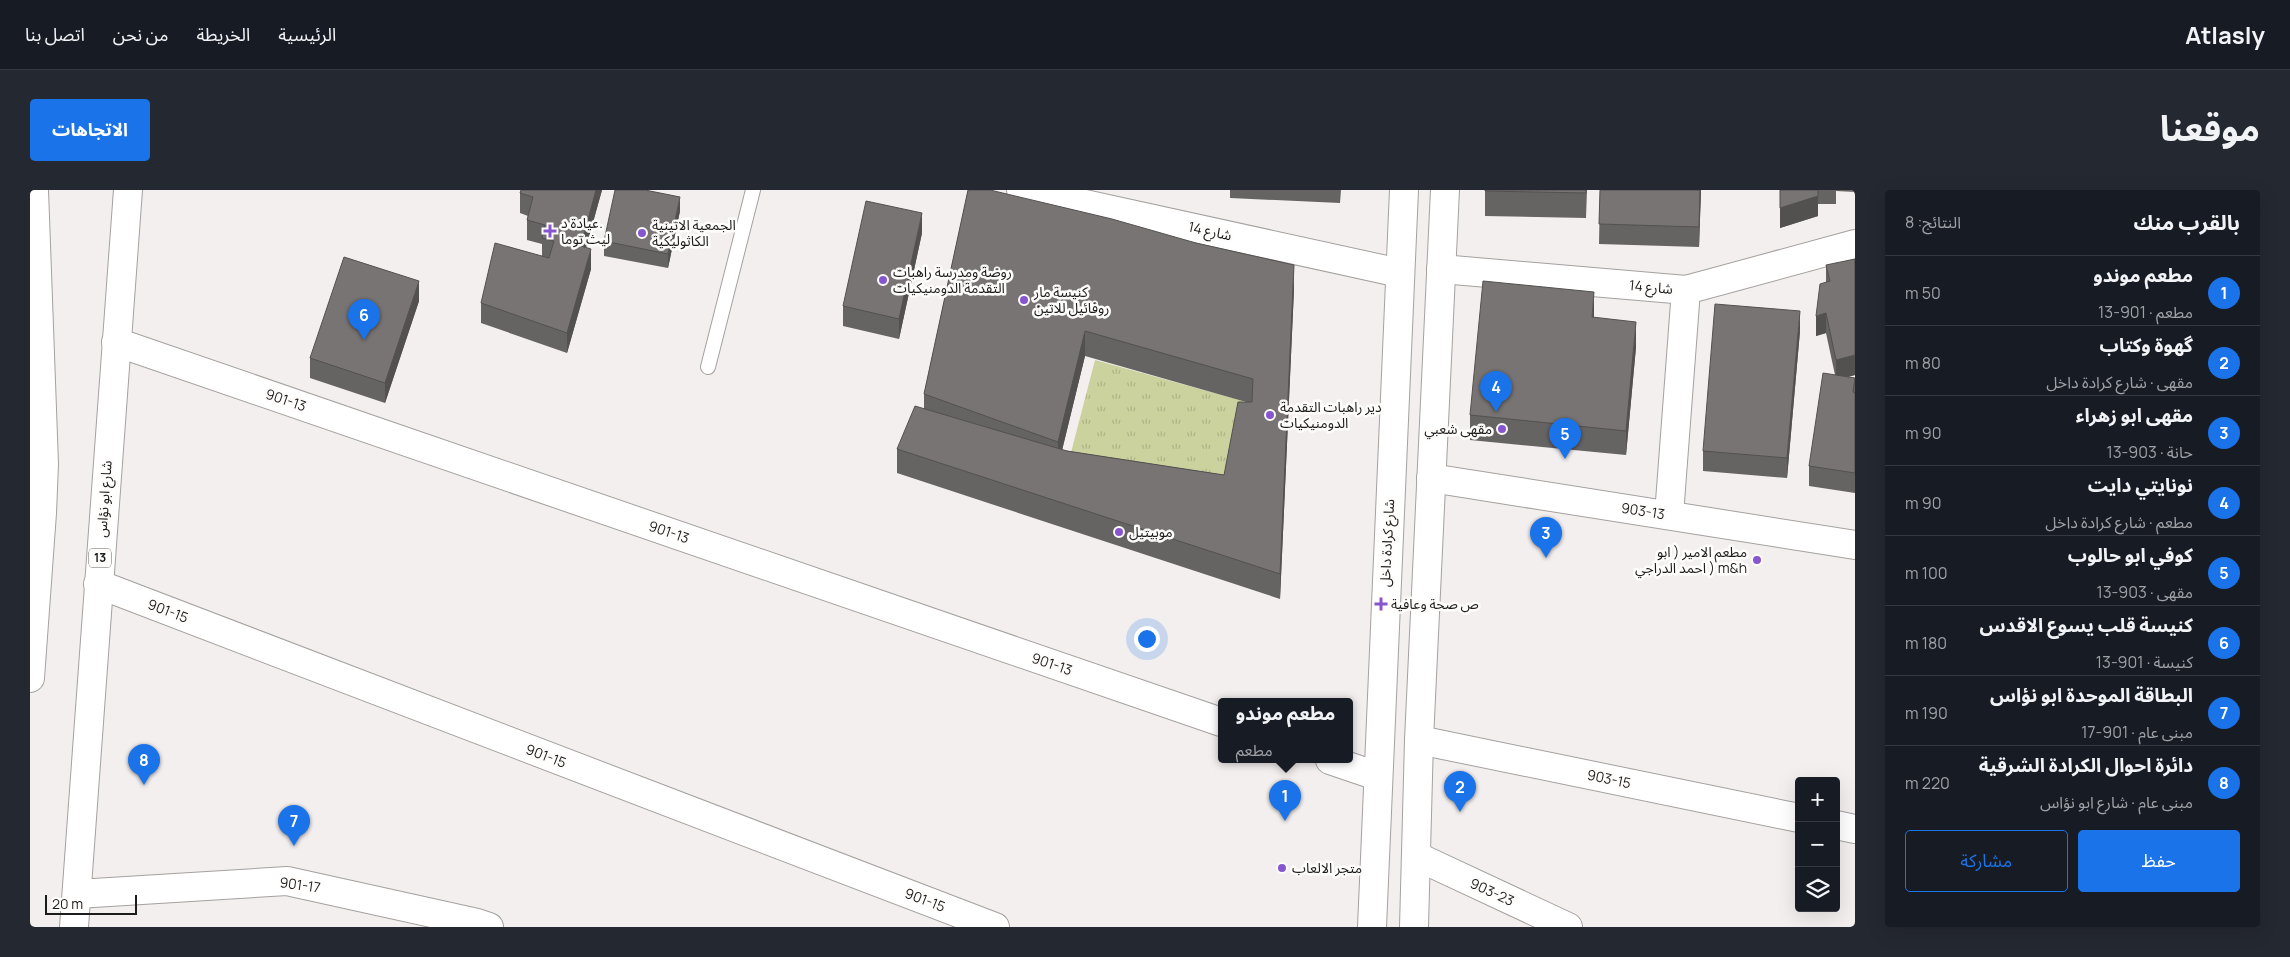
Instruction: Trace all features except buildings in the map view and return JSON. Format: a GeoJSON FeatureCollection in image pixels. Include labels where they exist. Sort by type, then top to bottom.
{"type":"FeatureCollection","features":[{"type":"Feature","properties":{"kind":"street"},"geometry":{"type":"LineString","coordinates":[[30,678],[44,464],[34,190]]}},
{"type":"Feature","properties":{"kind":"street","name":"شارع ابو نؤاس"},"geometry":{"type":"LineString","coordinates":[[74,927],[128,190]]}},
{"type":"Feature","properties":{"kind":"street","name":"شارع 14"},"geometry":{"type":"LineString","coordinates":[[1021,190],[1400,273]]}},
{"type":"Feature","properties":{"kind":"street","name":"شارع كرادة داخل"},"geometry":{"type":"LineString","coordinates":[[1372,927],[1377,776],[1404,190]]}},
{"type":"Feature","properties":{"kind":"street"},"geometry":{"type":"LineString","coordinates":[[1414,927],[1419,740],[1445,190]]}},
{"type":"Feature","properties":{"kind":"street","name":"شارع 14"},"geometry":{"type":"LineString","coordinates":[[1441,269],[1686,290],[1855,244]]}},
{"type":"Feature","properties":{"kind":"street"},"geometry":{"type":"LineString","coordinates":[[1669,516],[1686,290]]}},
{"type":"Feature","properties":{"kind":"street","name":"901-13"},"geometry":{"type":"LineString","coordinates":[[116,342],[1218,721]]}},
{"type":"Feature","properties":{"kind":"street","name":"903-13"},"geometry":{"type":"LineString","coordinates":[[1431,478],[1855,545]]}},
{"type":"Feature","properties":{"kind":"street","name":"901-15"},"geometry":{"type":"LineString","coordinates":[[98,584],[995,927]]}},
{"type":"Feature","properties":{"kind":"street","name":"903-15"},"geometry":{"type":"LineString","coordinates":[[1419,740],[1795,817]]}},
{"type":"Feature","properties":{"kind":"street"},"geometry":{"type":"LineString","coordinates":[[1339,763],[1377,776]]}},
{"type":"Feature","properties":{"kind":"street"},"geometry":{"type":"LineString","coordinates":[[1840,827],[1855,829]]}},
{"type":"Feature","properties":{"kind":"street","name":"903-23"},"geometry":{"type":"LineString","coordinates":[[1416,856],[1568,927]]}},
{"type":"Feature","properties":{"kind":"street","name":"901-17"},"geometry":{"type":"LineString","coordinates":[[77,894],[287,881],[481,926]]}},
{"type":"Feature","properties":{"kind":"lane"},"geometry":{"type":"LineString","coordinates":[[708,367],[753,190]]}},
{"type":"Feature","properties":{"kind":"green space"},"geometry":{"type":"Polygon","coordinates":[[[1095,360],[1243,401],[1225,491],[1068,464],[1095,360]]]}},
{"type":"Feature","properties":{"kind":"place","name":"عيادة د. ليث توما"},"geometry":{"type":"Point","coordinates":[550,231]}},
{"type":"Feature","properties":{"kind":"place","name":"الجمعية الاتينية الكاثوليكية"},"geometry":{"type":"Point","coordinates":[642,233]}},
{"type":"Feature","properties":{"kind":"place","name":"روضة ومدرسة راهبات التقدمة الدومنيكيات"},"geometry":{"type":"Point","coordinates":[883,280]}},
{"type":"Feature","properties":{"kind":"place","name":"كنيسة مار روفائيل للاتين"},"geometry":{"type":"Point","coordinates":[1024,300]}},
{"type":"Feature","properties":{"kind":"place","name":"كنيسة قلب يسوع الاقدس"},"geometry":{"type":"Point","coordinates":[364,340]}},
{"type":"Feature","properties":{"kind":"place","name":"نونايتي دايت"},"geometry":{"type":"Point","coordinates":[1496,412]}},
{"type":"Feature","properties":{"kind":"place","name":"دير راهبات التقدمة الدومنيكيات"},"geometry":{"type":"Point","coordinates":[1270,415]}},
{"type":"Feature","properties":{"kind":"place","name":"مقهى شعبي"},"geometry":{"type":"Point","coordinates":[1502,429]}},
{"type":"Feature","properties":{"kind":"place","name":"كوفي ابو حالوب"},"geometry":{"type":"Point","coordinates":[1565,459]}},
{"type":"Feature","properties":{"kind":"place","name":"موبيتيل"},"geometry":{"type":"Point","coordinates":[1119,532]}},
{"type":"Feature","properties":{"kind":"place","name":"مقهى ابو زهراء"},"geometry":{"type":"Point","coordinates":[1546,558]}},
{"type":"Feature","properties":{"kind":"place","name":"مطعم الامير ( ابو احمد الدراجي ) m&h"},"geometry":{"type":"Point","coordinates":[1757,560]}},
{"type":"Feature","properties":{"kind":"place","name":"ص صحة وعافية"},"geometry":{"type":"Point","coordinates":[1381,604]}},
{"type":"Feature","properties":{"kind":"place","name":"دائرة احوال الكرادة الشرقية"},"geometry":{"type":"Point","coordinates":[144,785]}},
{"type":"Feature","properties":{"kind":"place","name":"گهوة وكتاب"},"geometry":{"type":"Point","coordinates":[1460,812]}},
{"type":"Feature","properties":{"kind":"place","name":"مطعم موندو"},"geometry":{"type":"Point","coordinates":[1285,821]}},
{"type":"Feature","properties":{"kind":"place","name":"البطاقة الموحدة ابو نؤاس"},"geometry":{"type":"Point","coordinates":[294,846]}},
{"type":"Feature","properties":{"kind":"place","name":"متجر الالعاب"},"geometry":{"type":"Point","coordinates":[1282,868]}}]}
